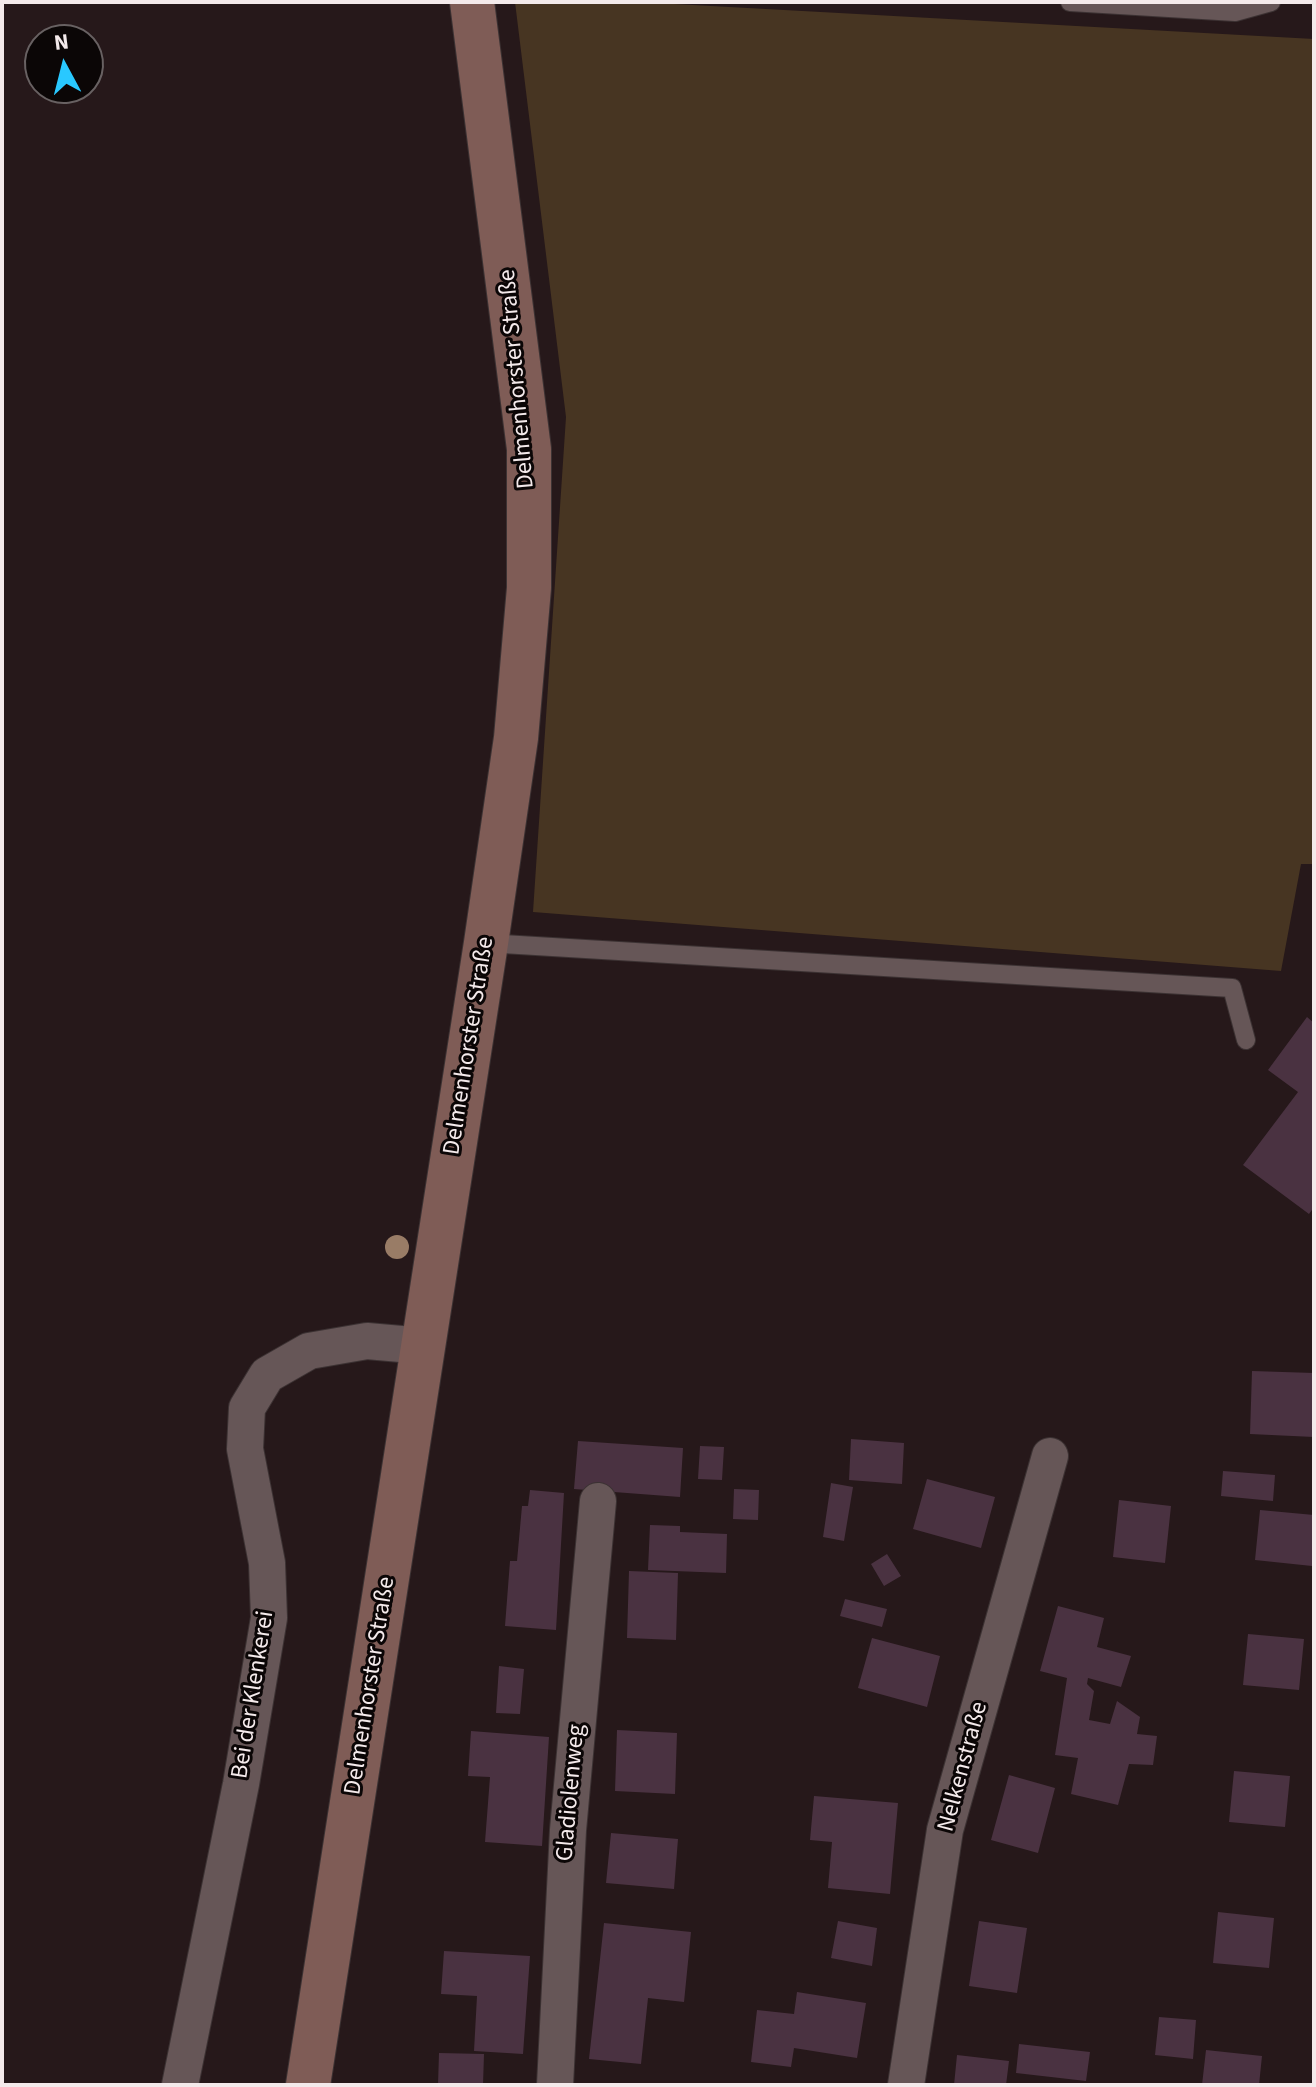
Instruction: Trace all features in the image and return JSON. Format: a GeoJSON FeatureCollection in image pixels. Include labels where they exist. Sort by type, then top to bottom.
{"type":"FeatureCollection","features":[{"type":"Feature","properties":{"kind":"street","name":"Delmenhorster Straße"},"geometry":{"type":"LineString","coordinates":[[308,2085],[486,943],[516,738],[527,618],[529,449],[518,337],[472,2]]}},
{"type":"Feature","properties":{"kind":"street","name":"Bei der Klenkerei"},"geometry":{"type":"LineString","coordinates":[[180,2085],[241,1784],[269,1618],[267,1563],[245,1449],[247,1408],[267,1375],[309,1351],[367,1341],[424,1346]]}},
{"type":"Feature","properties":{"kind":"street","name":"Nelkenstraße"},"geometry":{"type":"LineString","coordinates":[[906,2085],[945,1830],[1050,1456]]}},
{"type":"Feature","properties":{"kind":"street","name":"Gladiolenweg"},"geometry":{"type":"LineString","coordinates":[[555,2085],[568,1830],[598,1501]]}},
{"type":"Feature","properties":{"kind":"lane"},"geometry":{"type":"LineString","coordinates":[[1070,2],[1235,12],[1271,2]]}},
{"type":"Feature","properties":{"kind":"lane"},"geometry":{"type":"LineString","coordinates":[[486,943],[1232,988],[1246,1040]]}},
{"type":"Feature","properties":{"kind":"shaded area"},"geometry":{"type":"Polygon","coordinates":[[[515,2],[638,2],[1314,39],[1314,864],[1301,864],[1281,971],[533,912],[566,417],[515,2]]]}},
{"type":"Feature","properties":{"kind":"building"},"geometry":{"type":"Polygon","coordinates":[[[1307,1017],[1314,1023],[1314,1207],[1309,1214],[1243,1165],[1298,1092],[1268,1070],[1307,1017]]]}},
{"type":"Feature","properties":{"kind":"building"},"geometry":{"type":"Polygon","coordinates":[[[1252,1371],[1314,1373],[1314,1437],[1250,1434],[1252,1371]]]}},
{"type":"Feature","properties":{"kind":"building"},"geometry":{"type":"Polygon","coordinates":[[[851,1439],[904,1443],[902,1484],[849,1480],[851,1439]]]}},
{"type":"Feature","properties":{"kind":"building"},"geometry":{"type":"Polygon","coordinates":[[[578,1441],[683,1448],[680,1497],[574,1489],[578,1441]]]}},
{"type":"Feature","properties":{"kind":"building"},"geometry":{"type":"Polygon","coordinates":[[[700,1446],[724,1447],[722,1480],[698,1479],[700,1446]]]}},
{"type":"Feature","properties":{"kind":"building"},"geometry":{"type":"Polygon","coordinates":[[[1223,1471],[1275,1475],[1273,1501],[1221,1496],[1223,1471]]]}},
{"type":"Feature","properties":{"kind":"building"},"geometry":{"type":"Polygon","coordinates":[[[927,1479],[995,1497],[981,1548],[913,1529],[927,1479]]]}},
{"type":"Feature","properties":{"kind":"building"},"geometry":{"type":"Polygon","coordinates":[[[831,1483],[853,1487],[844,1541],[823,1537],[831,1483]]]}},
{"type":"Feature","properties":{"kind":"building"},"geometry":{"type":"Polygon","coordinates":[[[734,1489],[759,1490],[758,1520],[733,1519],[734,1489]]]}},
{"type":"Feature","properties":{"kind":"building"},"geometry":{"type":"Polygon","coordinates":[[[530,1490],[564,1493],[556,1630],[505,1626],[510,1561],[517,1561],[522,1506],[528,1506],[530,1490]]]}},
{"type":"Feature","properties":{"kind":"building"},"geometry":{"type":"Polygon","coordinates":[[[1119,1500],[1171,1506],[1165,1563],[1113,1557],[1119,1500]]]}},
{"type":"Feature","properties":{"kind":"building"},"geometry":{"type":"Polygon","coordinates":[[[1260,1510],[1314,1515],[1312,1566],[1255,1560],[1260,1510]]]}},
{"type":"Feature","properties":{"kind":"building"},"geometry":{"type":"Polygon","coordinates":[[[650,1525],[680,1526],[680,1532],[727,1534],[726,1573],[648,1570],[650,1525]]]}},
{"type":"Feature","properties":{"kind":"building"},"geometry":{"type":"Polygon","coordinates":[[[887,1554],[901,1576],[884,1586],[871,1564],[887,1554]]]}},
{"type":"Feature","properties":{"kind":"building"},"geometry":{"type":"Polygon","coordinates":[[[629,1571],[678,1573],[676,1640],[627,1638],[629,1571]]]}},
{"type":"Feature","properties":{"kind":"building"},"geometry":{"type":"Polygon","coordinates":[[[845,1599],[887,1609],[882,1627],[840,1616],[845,1599]]]}},
{"type":"Feature","properties":{"kind":"building"},"geometry":{"type":"Polygon","coordinates":[[[1058,1606],[1104,1618],[1097,1647],[1131,1656],[1121,1687],[1088,1678],[1087,1684],[1094,1691],[1089,1720],[1110,1724],[1117,1701],[1140,1717],[1137,1734],[1157,1736],[1153,1765],[1129,1764],[1118,1805],[1071,1794],[1078,1758],[1055,1755],[1067,1678],[1040,1671],[1058,1606]]]}},
{"type":"Feature","properties":{"kind":"building"},"geometry":{"type":"Polygon","coordinates":[[[1248,1634],[1304,1639],[1299,1690],[1243,1685],[1248,1634]]]}},
{"type":"Feature","properties":{"kind":"building"},"geometry":{"type":"Polygon","coordinates":[[[872,1638],[940,1656],[927,1707],[858,1688],[872,1638]]]}},
{"type":"Feature","properties":{"kind":"building"},"geometry":{"type":"Polygon","coordinates":[[[499,1666],[524,1669],[520,1714],[496,1713],[499,1666]]]}},
{"type":"Feature","properties":{"kind":"building"},"geometry":{"type":"Polygon","coordinates":[[[617,1730],[677,1733],[675,1794],[615,1791],[617,1730]]]}},
{"type":"Feature","properties":{"kind":"building"},"geometry":{"type":"Polygon","coordinates":[[[471,1731],[549,1737],[542,1846],[485,1842],[490,1777],[468,1776],[471,1731]]]}},
{"type":"Feature","properties":{"kind":"building"},"geometry":{"type":"Polygon","coordinates":[[[1234,1771],[1290,1776],[1285,1827],[1229,1822],[1234,1771]]]}},
{"type":"Feature","properties":{"kind":"building"},"geometry":{"type":"Polygon","coordinates":[[[1009,1775],[1055,1788],[1038,1853],[991,1840],[1009,1775]]]}},
{"type":"Feature","properties":{"kind":"building"},"geometry":{"type":"Polygon","coordinates":[[[814,1796],[898,1803],[890,1894],[828,1888],[832,1842],[810,1840],[814,1796]]]}},
{"type":"Feature","properties":{"kind":"building"},"geometry":{"type":"Polygon","coordinates":[[[611,1833],[678,1839],[674,1889],[606,1883],[611,1833]]]}},
{"type":"Feature","properties":{"kind":"building"},"geometry":{"type":"Polygon","coordinates":[[[1218,1912],[1274,1918],[1269,1968],[1213,1963],[1218,1912]]]}},
{"type":"Feature","properties":{"kind":"building"},"geometry":{"type":"Polygon","coordinates":[[[838,1921],[877,1928],[872,1966],[831,1958],[838,1921]]]}},
{"type":"Feature","properties":{"kind":"building"},"geometry":{"type":"Polygon","coordinates":[[[979,1921],[1027,1928],[1017,1993],[969,1986],[979,1921]]]}},
{"type":"Feature","properties":{"kind":"building"},"geometry":{"type":"Polygon","coordinates":[[[604,1923],[691,1932],[684,2002],[648,1998],[641,2064],[589,2059],[604,1923]]]}},
{"type":"Feature","properties":{"kind":"building"},"geometry":{"type":"Polygon","coordinates":[[[444,1951],[530,1956],[523,2054],[474,2051],[477,1996],[441,1994],[444,1951]]]}},
{"type":"Feature","properties":{"kind":"building"},"geometry":{"type":"Polygon","coordinates":[[[797,1992],[866,2003],[857,2058],[794,2048],[791,2067],[751,2062],[757,2010],[794,2014],[797,1992]]]}},
{"type":"Feature","properties":{"kind":"building"},"geometry":{"type":"Polygon","coordinates":[[[1159,2017],[1196,2020],[1193,2059],[1155,2055],[1159,2017]]]}},
{"type":"Feature","properties":{"kind":"building"},"geometry":{"type":"Polygon","coordinates":[[[1019,2044],[1090,2052],[1086,2081],[1016,2073],[1019,2044]]]}},
{"type":"Feature","properties":{"kind":"building"},"geometry":{"type":"Polygon","coordinates":[[[1206,2050],[1262,2056],[1259,2085],[1202,2085],[1206,2050]]]}},
{"type":"Feature","properties":{"kind":"building"},"geometry":{"type":"Polygon","coordinates":[[[439,2053],[484,2054],[483,2085],[438,2085],[439,2053]]]}},
{"type":"Feature","properties":{"kind":"building"},"geometry":{"type":"Polygon","coordinates":[[[957,2055],[1009,2061],[1006,2085],[954,2085],[957,2055]]]}}]}
